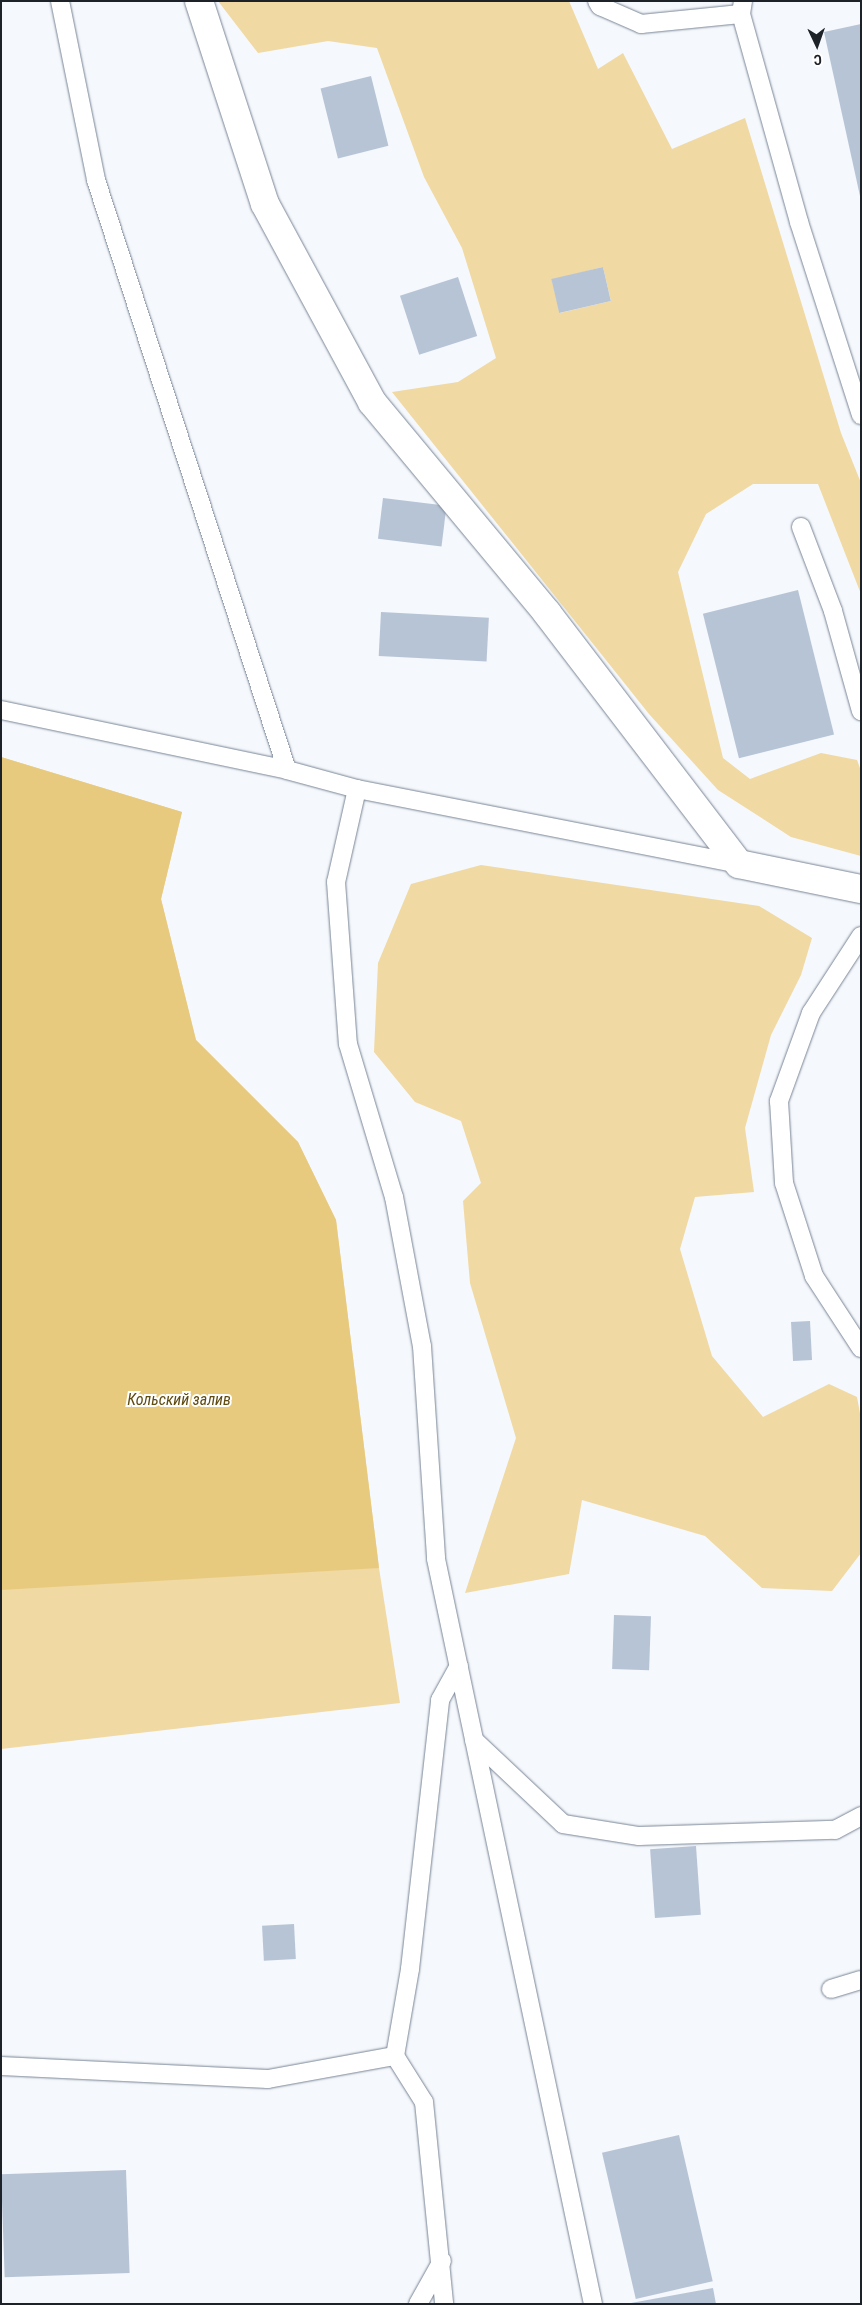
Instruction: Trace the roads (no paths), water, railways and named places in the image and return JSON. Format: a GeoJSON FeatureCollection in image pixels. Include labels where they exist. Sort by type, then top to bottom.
{"type":"FeatureCollection","features":[{"type":"Feature","properties":{"kind":"street"},"geometry":{"type":"LineString","coordinates":[[199,1],[265,204],[372,402],[547,613],[739,864],[861,889]]}},
{"type":"Feature","properties":{"kind":"lane"},"geometry":{"type":"LineString","coordinates":[[60,1],[96,180],[287,770]]}},
{"type":"Feature","properties":{"kind":"lane"},"geometry":{"type":"LineString","coordinates":[[598,1],[600,6],[642,24],[742,7],[799,222],[861,415]]}},
{"type":"Feature","properties":{"kind":"lane"},"geometry":{"type":"LineString","coordinates":[[800,527],[833,611],[861,711]]}},
{"type":"Feature","properties":{"kind":"lane"},"geometry":{"type":"LineString","coordinates":[[1,710],[287,770],[357,789],[739,864]]}},
{"type":"Feature","properties":{"kind":"lane"},"geometry":{"type":"LineString","coordinates":[[357,789],[336,882],[348,1044],[394,1196],[422,1346],[436,1559],[593,2304]]}},
{"type":"Feature","properties":{"kind":"lane"},"geometry":{"type":"LineString","coordinates":[[861,936],[811,1013],[779,1101],[784,1183],[814,1276],[861,1348]]}},
{"type":"Feature","properties":{"kind":"lane"},"geometry":{"type":"LineString","coordinates":[[444,2304],[442,2260],[424,2102],[395,2056],[410,1968],[440,1700],[458,1666]]}},
{"type":"Feature","properties":{"kind":"lane"},"geometry":{"type":"LineString","coordinates":[[474,1740],[563,1824],[639,1836],[834,1830],[861,1816]]}},
{"type":"Feature","properties":{"kind":"lane"},"geometry":{"type":"LineString","coordinates":[[831,1989],[861,1980]]}},
{"type":"Feature","properties":{"kind":"lane"},"geometry":{"type":"LineString","coordinates":[[1,2066],[268,2078],[395,2056]]}},
{"type":"Feature","properties":{"kind":"lane"},"geometry":{"type":"LineString","coordinates":[[418,2304],[442,2260]]}},
{"type":"Feature","properties":{"kind":"water","name":"Кольский залив"},"geometry":{"type":"Polygon","coordinates":[[[1,757],[182,812],[161,899],[196,1040],[298,1142],[336,1220],[379,1568],[1,1590],[1,757]]]}}]}
